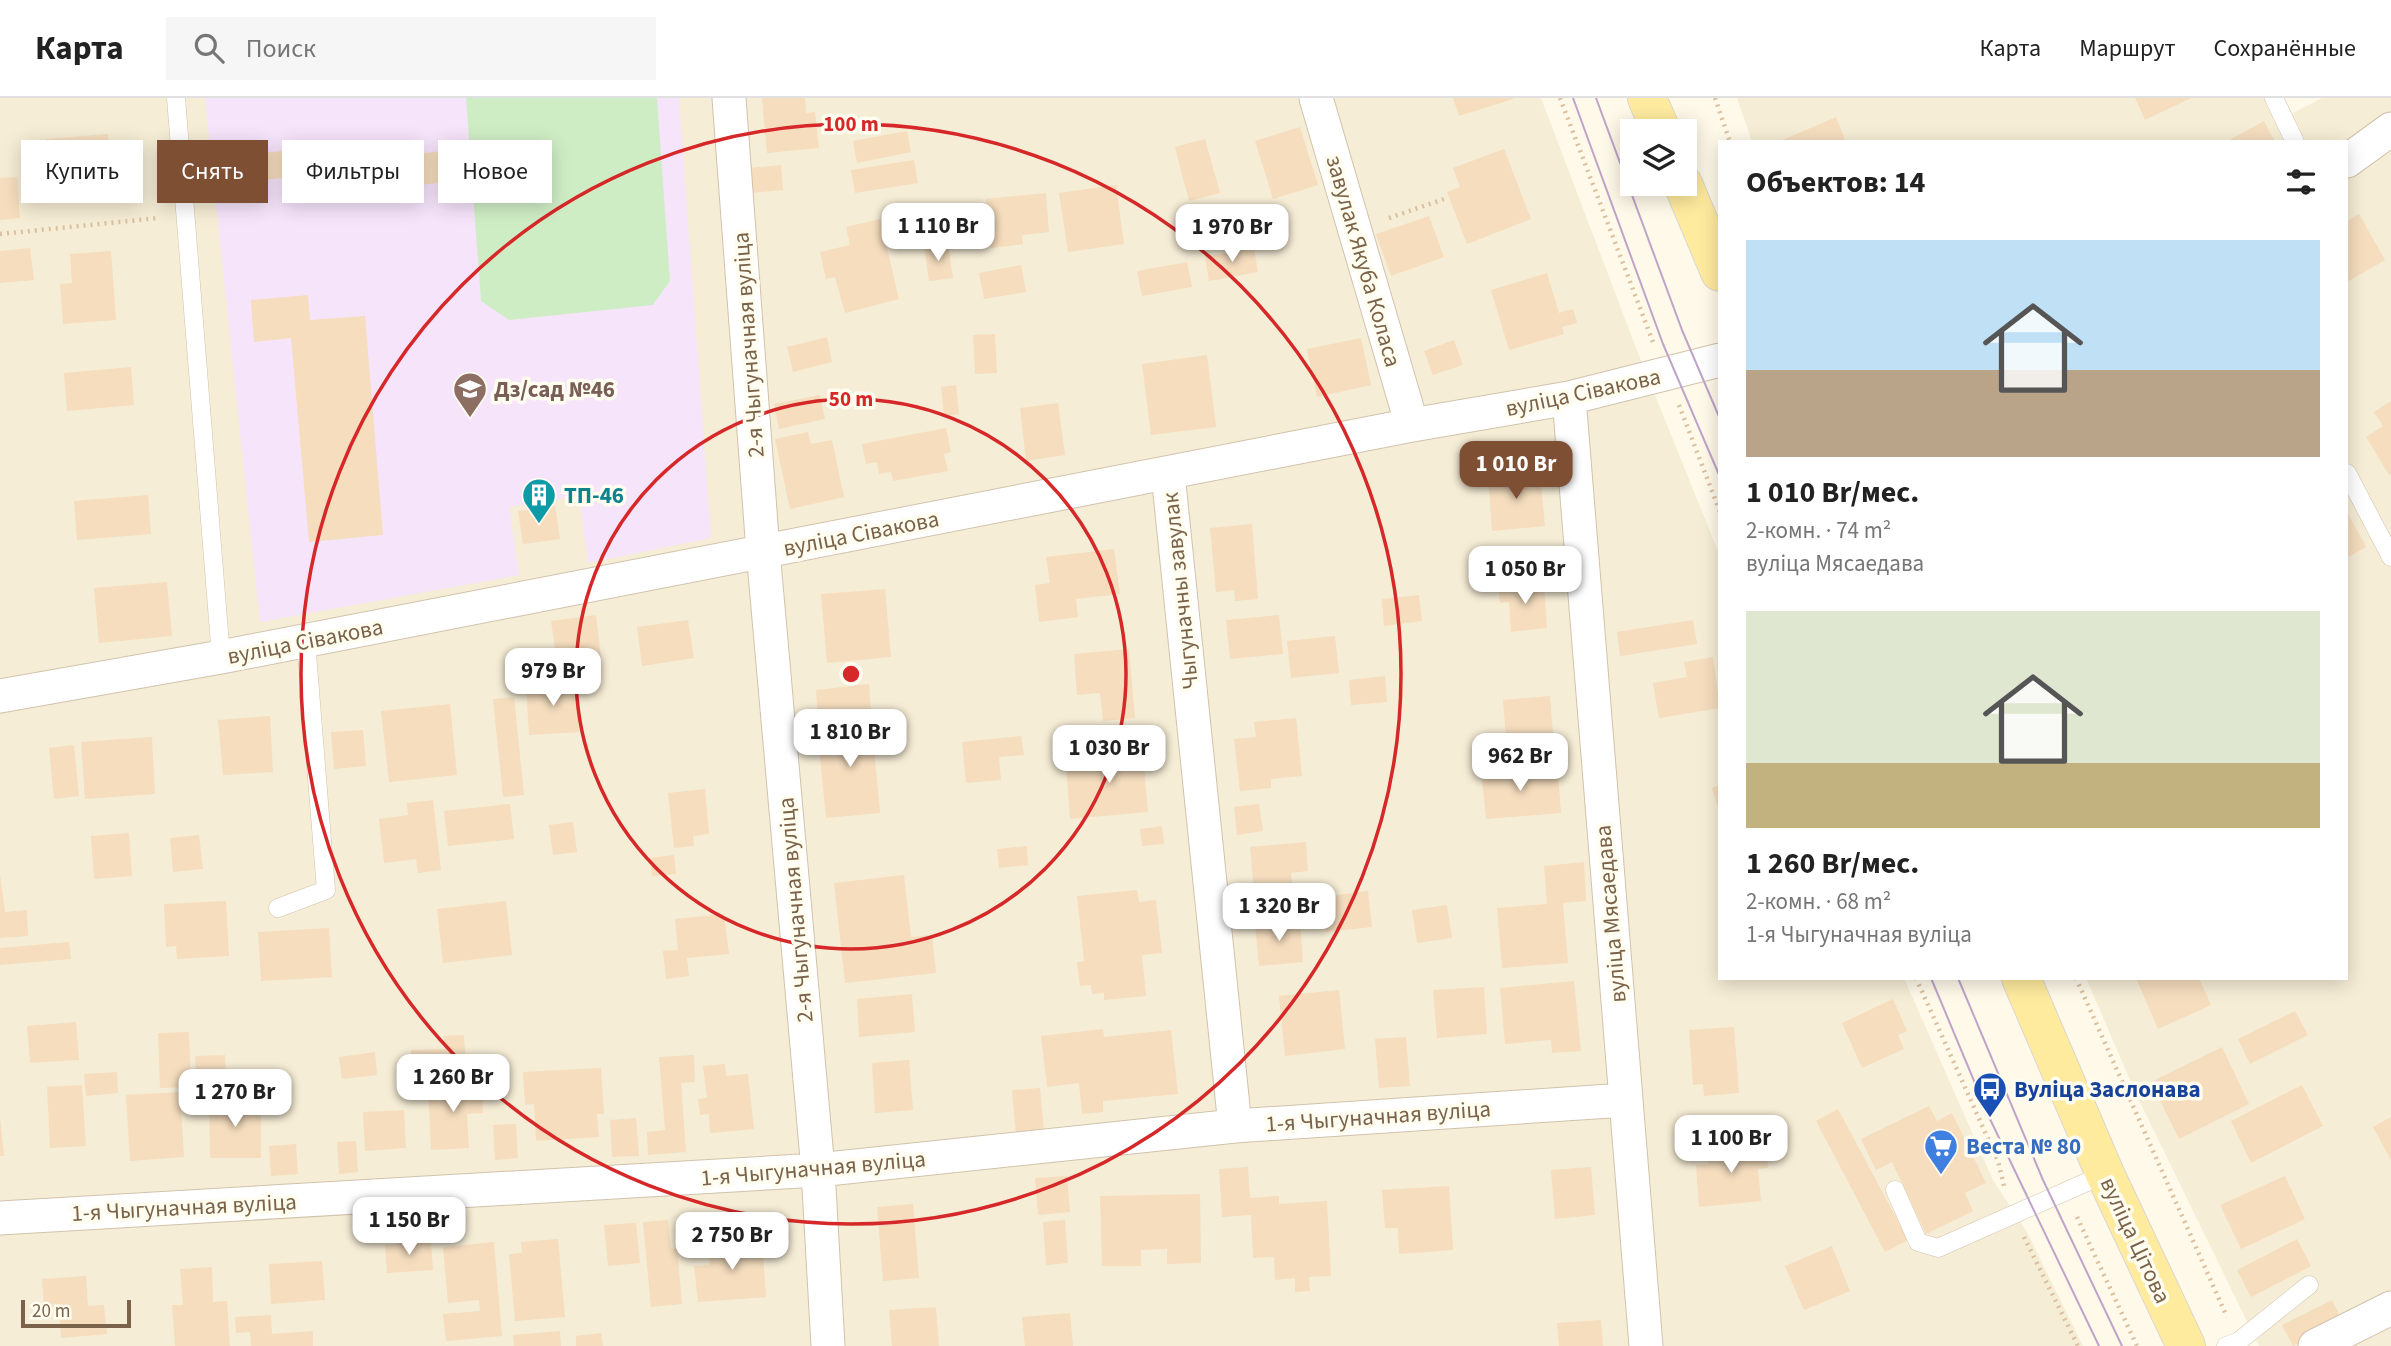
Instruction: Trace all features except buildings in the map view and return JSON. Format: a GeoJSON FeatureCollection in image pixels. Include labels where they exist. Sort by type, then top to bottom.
{"type":"FeatureCollection","features":[{"type":"Feature","properties":{"kind":"main road"},"geometry":{"type":"LineString","coordinates":[[1647,98],[1656,119]]}},
{"type":"Feature","properties":{"kind":"main road"},"geometry":{"type":"LineString","coordinates":[[1688,196],[1718,267]]}},
{"type":"Feature","properties":{"kind":"main road","name":"вуліца Цітова"},"geometry":{"type":"LineString","coordinates":[[2022,980],[2105,1174],[2186,1346]]}},
{"type":"Feature","properties":{"kind":"street","name":"2-я Чыгуначная вуліца"},"geometry":{"type":"LineString","coordinates":[[729,98],[764,551],[818,1170],[828,1346]]}},
{"type":"Feature","properties":{"kind":"street","name":"завулак Якуба Коласа"},"geometry":{"type":"LineString","coordinates":[[1316,98],[1412,425]]}},
{"type":"Feature","properties":{"kind":"street"},"geometry":{"type":"LineString","coordinates":[[2348,160],[2391,129]]}},
{"type":"Feature","properties":{"kind":"street","name":"вуліца Сівакова"},"geometry":{"type":"LineString","coordinates":[[0,696],[306,641],[1412,425],[1569,398],[1718,361]]}},
{"type":"Feature","properties":{"kind":"street","name":"вуліца Мясаедава"},"geometry":{"type":"LineString","coordinates":[[1569,398],[1646,1346]]}},
{"type":"Feature","properties":{"kind":"street","name":"Чыгуначны завулак"},"geometry":{"type":"LineString","coordinates":[[1168,474],[1235,1126]]}},
{"type":"Feature","properties":{"kind":"street","name":"1-я Чыгуначная вуліца"},"geometry":{"type":"LineString","coordinates":[[0,1218],[818,1170],[1235,1126],[1625,1100]]}},
{"type":"Feature","properties":{"kind":"street"},"geometry":{"type":"LineString","coordinates":[[2315,1346],[2391,1308]]}},
{"type":"Feature","properties":{"kind":"lane"},"geometry":{"type":"LineString","coordinates":[[176,98],[221,657]]}},
{"type":"Feature","properties":{"kind":"lane"},"geometry":{"type":"LineString","coordinates":[[2274,98],[2294,140]]}},
{"type":"Feature","properties":{"kind":"lane"},"geometry":{"type":"LineString","coordinates":[[2348,475],[2391,557]]}},
{"type":"Feature","properties":{"kind":"lane"},"geometry":{"type":"LineString","coordinates":[[278,908],[326,890],[306,641]]}},
{"type":"Feature","properties":{"kind":"lane"},"geometry":{"type":"LineString","coordinates":[[1895,1190],[1917,1242],[1938,1248],[2105,1174]]}},
{"type":"Feature","properties":{"kind":"lane"},"geometry":{"type":"LineString","coordinates":[[2232,1343],[2309,1285]]}},
{"type":"Feature","properties":{"kind":"path"},"geometry":{"type":"LineString","coordinates":[[1560,98],[1634,296],[1718,507]]}},
{"type":"Feature","properties":{"kind":"path"},"geometry":{"type":"LineString","coordinates":[[1715,98],[1729,140]]}},
{"type":"Feature","properties":{"kind":"path"},"geometry":{"type":"LineString","coordinates":[[1355,230],[1444,199]]}},
{"type":"Feature","properties":{"kind":"path"},"geometry":{"type":"LineString","coordinates":[[0,234],[186,216]]}},
{"type":"Feature","properties":{"kind":"path"},"geometry":{"type":"LineString","coordinates":[[1917,980],[1998,1161],[2012,1216],[2078,1346]]}},
{"type":"Feature","properties":{"kind":"path"},"geometry":{"type":"LineString","coordinates":[[2077,980],[2200,1260],[2232,1343]]}},
{"type":"Feature","properties":{"kind":"path"},"geometry":{"type":"LineString","coordinates":[[2065,1192],[2137,1346]]}},
{"type":"Feature","properties":{"kind":"shaded area"},"geometry":{"type":"Polygon","coordinates":[[[0,98],[1541,98],[1638,353],[1718,551],[1718,980],[1905,980],[1993,1180],[2027,1232],[2083,1346],[0,1346],[0,98]]]}},
{"type":"Feature","properties":{"kind":"shaded area","name":"Дз/сад №46"},"geometry":{"type":"Polygon","coordinates":[[[205,98],[679,98],[711,538],[588,563],[579,496],[509,507],[519,575],[260,622],[216,203],[268,203],[268,140],[209,140],[205,98]]]}},
{"type":"Feature","properties":{"kind":"shaded area"},"geometry":{"type":"Polygon","coordinates":[[[1737,98],[2281,98],[2289,115],[2322,98],[2391,98],[2391,1346],[2259,1346],[2136,1094],[2087,980],[2348,980],[2348,140],[1751,140],[1737,98]]]}},
{"type":"Feature","properties":{"kind":"green space"},"geometry":{"type":"Polygon","coordinates":[[[466,98],[657,98],[670,281],[653,305],[509,320],[481,301],[474,203],[552,203],[552,140],[469,140],[466,98]]]}},
{"type":"Feature","properties":{"kind":"tram line"},"geometry":{"type":"LineString","coordinates":[[1573,98],[1663,344],[1718,472]]}},
{"type":"Feature","properties":{"kind":"tram line"},"geometry":{"type":"LineString","coordinates":[[1596,98],[1682,330],[1718,414]]}},
{"type":"Feature","properties":{"kind":"tram line"},"geometry":{"type":"LineString","coordinates":[[1932,980],[1990,1119],[2099,1346]]}},
{"type":"Feature","properties":{"kind":"tram line"},"geometry":{"type":"LineString","coordinates":[[1959,980],[2043,1180],[2122,1346]]}},
{"type":"Feature","properties":{"kind":"place","name":"Дз/сад №46"},"geometry":{"type":"Point","coordinates":[470,419]}},
{"type":"Feature","properties":{"kind":"place","name":"ТП-46"},"geometry":{"type":"Point","coordinates":[539,525]}},
{"type":"Feature","properties":{"kind":"place","name":"Вуліца Заслонава"},"geometry":{"type":"Point","coordinates":[1990,1119]}},
{"type":"Feature","properties":{"kind":"place","name":"Веста № 80"},"geometry":{"type":"Point","coordinates":[1941,1176]}}]}
